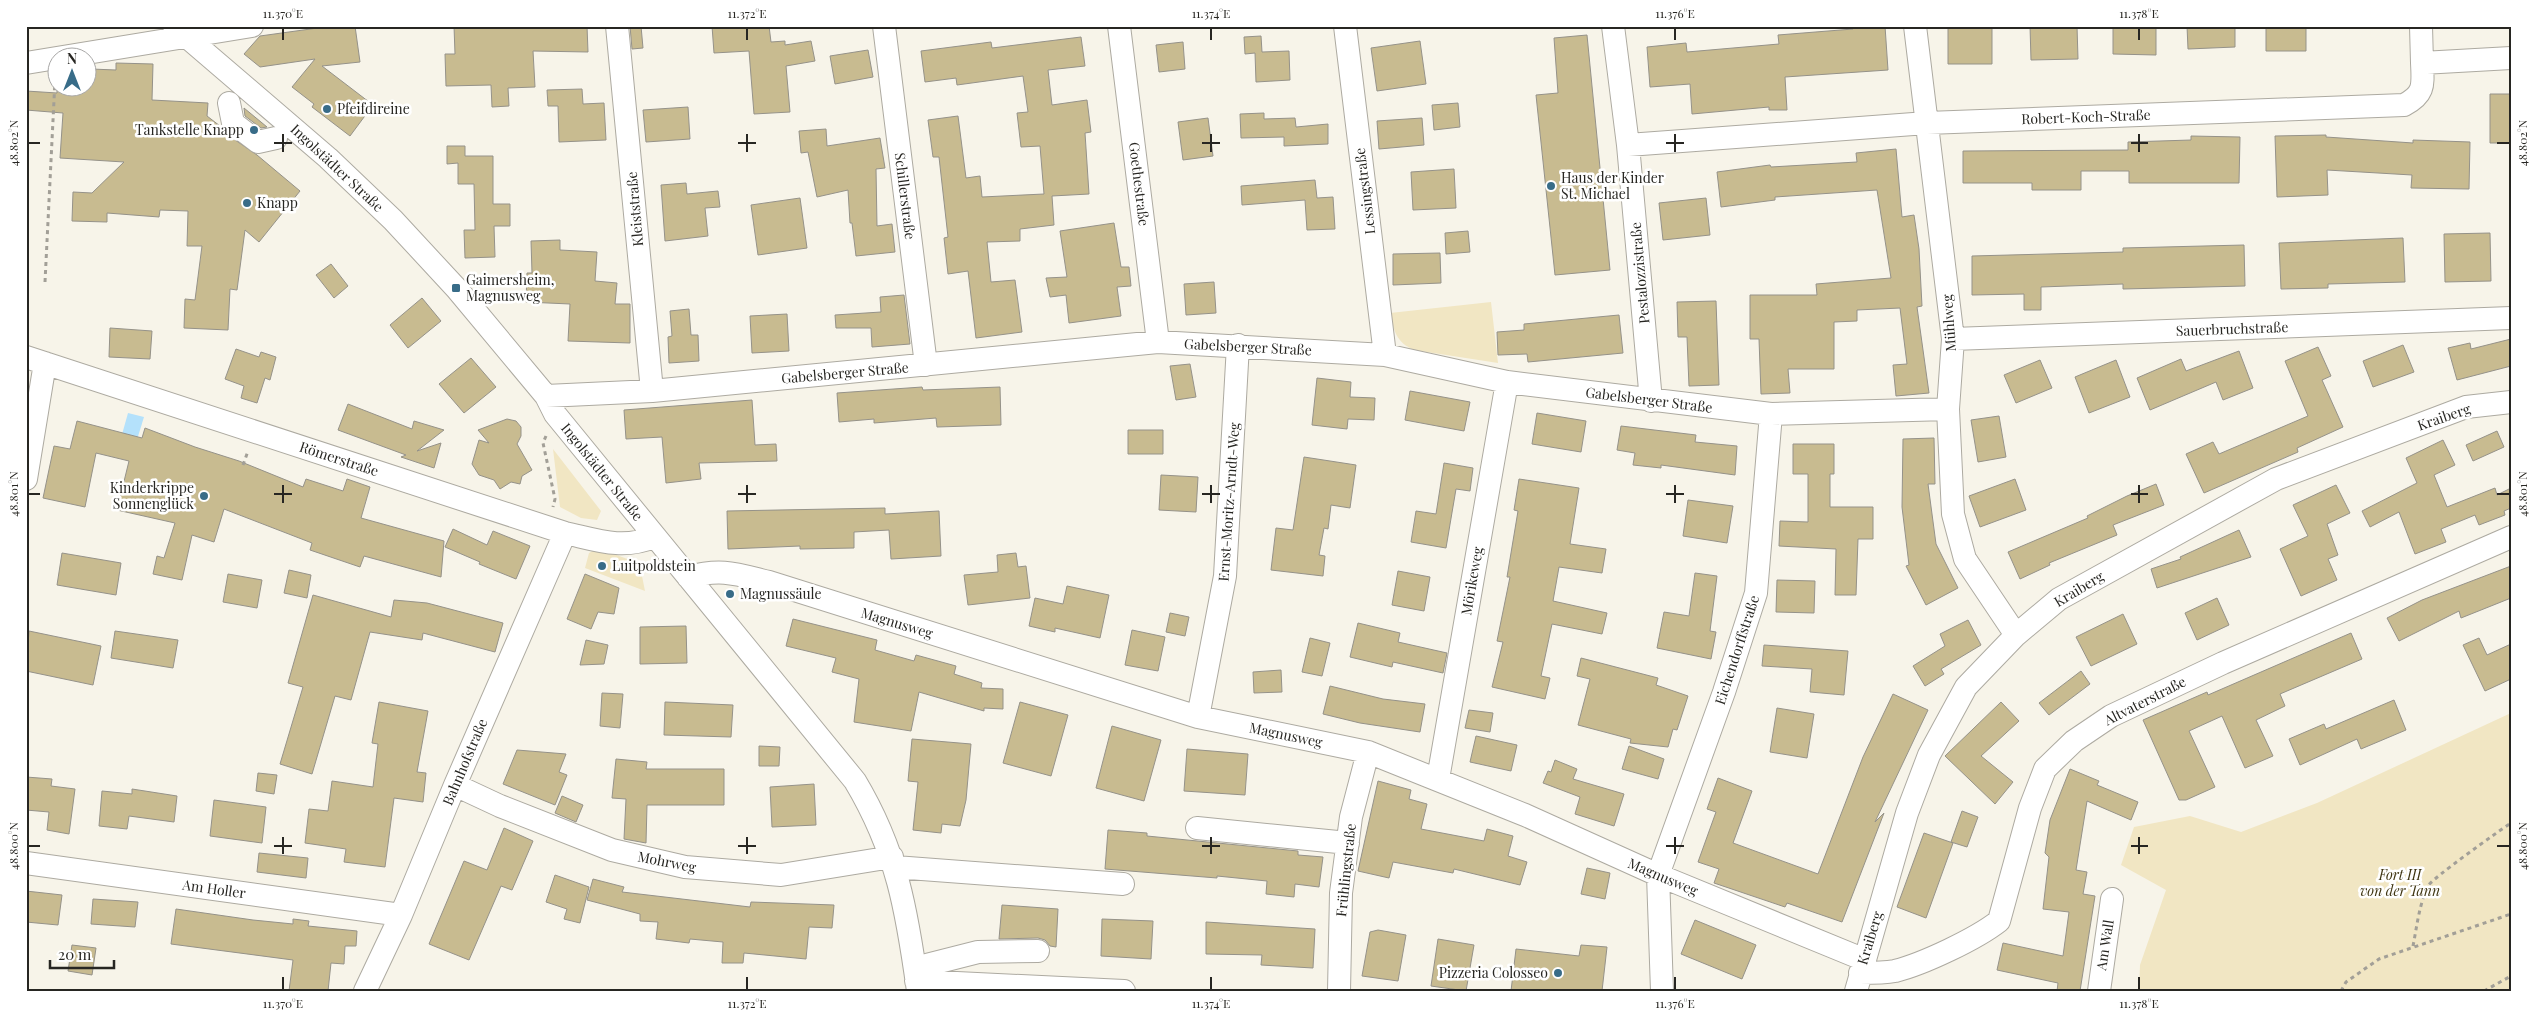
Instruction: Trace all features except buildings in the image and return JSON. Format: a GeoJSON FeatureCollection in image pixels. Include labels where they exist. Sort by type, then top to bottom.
{"type":"FeatureCollection","features":[{"type":"Feature","properties":{"kind":"street"},"geometry":{"type":"LineString","coordinates":[[26,63],[179,31],[252,26]]}},
{"type":"Feature","properties":{"kind":"street","name":"Kleiststraße"},"geometry":{"type":"LineString","coordinates":[[617,26],[652,391]]}},
{"type":"Feature","properties":{"kind":"street","name":"Schillerstraße"},"geometry":{"type":"LineString","coordinates":[[884,26],[926,365]]}},
{"type":"Feature","properties":{"kind":"street","name":"Goethestraße"},"geometry":{"type":"LineString","coordinates":[[1119,26],[1158,342]]}},
{"type":"Feature","properties":{"kind":"street","name":"Lessingstraße"},"geometry":{"type":"LineString","coordinates":[[1345,26],[1385,356]]}},
{"type":"Feature","properties":{"kind":"street","name":"Pestalozzistraße"},"geometry":{"type":"LineString","coordinates":[[1613,26],[1628,145],[1651,401]]}},
{"type":"Feature","properties":{"kind":"street","name":"Mühlweg"},"geometry":{"type":"LineString","coordinates":[[1916,26],[1952,339],[1948,409],[1953,514],[1965,559],[2016,635]]}},
{"type":"Feature","properties":{"kind":"street"},"geometry":{"type":"LineString","coordinates":[[2421,26],[2422,63],[2511,58]]}},
{"type":"Feature","properties":{"kind":"street","name":"Ingolstädter Straße"},"geometry":{"type":"LineString","coordinates":[[179,31],[321,152],[393,220],[456,288],[654,537],[855,781],[875,814],[894,862],[908,917],[916,980]]}},
{"type":"Feature","properties":{"kind":"street","name":"Robert-Koch-Straße"},"geometry":{"type":"LineString","coordinates":[[1628,145],[1928,123],[2404,105],[2416,99],[2423,88],[2422,63]]}},
{"type":"Feature","properties":{"kind":"street","name":"Sauerbruchstraße"},"geometry":{"type":"LineString","coordinates":[[1952,339],[2511,318]]}},
{"type":"Feature","properties":{"kind":"street","name":"Gabelsberger Straße"},"geometry":{"type":"LineString","coordinates":[[550,405],[652,391],[1158,342],[1238,345],[1385,356],[1507,382],[1651,401],[1771,414],[1948,409]]}},
{"type":"Feature","properties":{"kind":"street","name":"Ernst-Moritz-Arndt-Weg"},"geometry":{"type":"LineString","coordinates":[[1198,717],[1226,576],[1238,345]]}},
{"type":"Feature","properties":{"kind":"street"},"geometry":{"type":"LineString","coordinates":[[26,479],[36,360]]}},
{"type":"Feature","properties":{"kind":"street","name":"Römerstraße"},"geometry":{"type":"LineString","coordinates":[[36,360],[558,530],[618,544],[637,544],[654,537]]}},
{"type":"Feature","properties":{"kind":"street","name":"Mörikeweg"},"geometry":{"type":"LineString","coordinates":[[1438,780],[1507,382]]}},
{"type":"Feature","properties":{"kind":"street","name":"Kraiberg"},"geometry":{"type":"LineString","coordinates":[[1860,975],[1907,813],[1929,754],[1966,688],[2016,635],[2059,599],[2276,480],[2466,407],[2511,402]]}},
{"type":"Feature","properties":{"kind":"street","name":"Eichendorffstraße"},"geometry":{"type":"LineString","coordinates":[[1658,875],[1724,692],[1756,593],[1771,414]]}},
{"type":"Feature","properties":{"kind":"street","name":"Bahnhofstraße"},"geometry":{"type":"LineString","coordinates":[[365,991],[401,915],[558,530]]}},
{"type":"Feature","properties":{"kind":"street","name":"Altvaterstraße"},"geometry":{"type":"LineString","coordinates":[[1860,975],[1909,967],[1985,932],[1999,921],[2030,808],[2045,769],[2074,741],[2111,716],[2223,663],[2511,537]]}},
{"type":"Feature","properties":{"kind":"street","name":"Magnusweg"},"geometry":{"type":"LineString","coordinates":[[688,577],[705,572],[725,571],[769,582],[1198,717],[1368,752],[1525,815],[1658,875],[1860,975]]}},
{"type":"Feature","properties":{"kind":"street","name":"Frühlingstraße"},"geometry":{"type":"LineString","coordinates":[[1339,991],[1341,893],[1352,817],[1368,752]]}},
{"type":"Feature","properties":{"kind":"street","name":"Mohrweg"},"geometry":{"type":"LineString","coordinates":[[455,785],[500,806],[612,850],[684,867],[781,875],[894,862],[1123,884]]}},
{"type":"Feature","properties":{"kind":"street"},"geometry":{"type":"LineString","coordinates":[[1197,828],[1348,843]]}},
{"type":"Feature","properties":{"kind":"street","name":"Am Holler"},"geometry":{"type":"LineString","coordinates":[[26,862],[401,915]]}},
{"type":"Feature","properties":{"kind":"street"},"geometry":{"type":"LineString","coordinates":[[1658,875],[1662,991]]}},
{"type":"Feature","properties":{"kind":"street","name":"Am Wall"},"geometry":{"type":"LineString","coordinates":[[2098,991],[2112,899]]}},
{"type":"Feature","properties":{"kind":"street"},"geometry":{"type":"LineString","coordinates":[[916,980],[978,952],[1038,951]]}},
{"type":"Feature","properties":{"kind":"street"},"geometry":{"type":"LineString","coordinates":[[916,980],[1124,991]]}},
{"type":"Feature","properties":{"kind":"path"},"geometry":{"type":"LineString","coordinates":[[45,282],[54,98]]}},
{"type":"Feature","properties":{"kind":"path"},"geometry":{"type":"LineString","coordinates":[[550,405],[543,443],[558,530]]}},
{"type":"Feature","properties":{"kind":"path"},"geometry":{"type":"LineString","coordinates":[[2413,947],[2420,911],[2428,884],[2490,836],[2511,823]]}},
{"type":"Feature","properties":{"kind":"path"},"geometry":{"type":"LineString","coordinates":[[2341,991],[2346,982],[2379,959],[2511,914]]}},
{"type":"Feature","properties":{"kind":"path"},"geometry":{"type":"LineString","coordinates":[[2484,991],[2511,976]]}},
{"type":"Feature","properties":{"kind":"green space"},"geometry":{"type":"Polygon","coordinates":[[[1491,302],[1498,363],[1414,350],[1400,340],[1390,313],[1491,302]]]}},
{"type":"Feature","properties":{"kind":"green space"},"geometry":{"type":"Polygon","coordinates":[[[553,449],[601,511],[597,520],[581,518],[560,507],[553,449]]]}},
{"type":"Feature","properties":{"kind":"green space"},"geometry":{"type":"Polygon","coordinates":[[[598,548],[630,560],[641,571],[645,591],[585,568],[589,553],[598,548]]]}},
{"type":"Feature","properties":{"kind":"green space","name":"Fort III von der Tann"},"geometry":{"type":"Polygon","coordinates":[[[2511,713],[2511,991],[2139,991],[2140,965],[2166,890],[2121,865],[2134,827],[2190,816],[2241,832],[2317,803],[2511,713]]]}},
{"type":"Feature","properties":{"kind":"water"},"geometry":{"type":"Polygon","coordinates":[[[128,413],[144,417],[136,443],[121,438],[128,413]]]}},
{"type":"Feature","properties":{"kind":"place","name":"Pfeifdireine"},"geometry":{"type":"Point","coordinates":[327,109]}},
{"type":"Feature","properties":{"kind":"place","name":"Tankstelle Knapp"},"geometry":{"type":"Point","coordinates":[254,130]}},
{"type":"Feature","properties":{"kind":"place","name":"Haus der Kinder St. Michael"},"geometry":{"type":"Point","coordinates":[1551,186]}},
{"type":"Feature","properties":{"kind":"place","name":"Knapp"},"geometry":{"type":"Point","coordinates":[247,203]}},
{"type":"Feature","properties":{"kind":"place","name":"Gaimersheim, Magnusweg"},"geometry":{"type":"Point","coordinates":[456,288]}},
{"type":"Feature","properties":{"kind":"place","name":"Kinderkrippe Sonnenglück"},"geometry":{"type":"Point","coordinates":[204,496]}},
{"type":"Feature","properties":{"kind":"place","name":"Luitpoldstein"},"geometry":{"type":"Point","coordinates":[602,566]}},
{"type":"Feature","properties":{"kind":"place","name":"Magnussäule"},"geometry":{"type":"Point","coordinates":[730,594]}},
{"type":"Feature","properties":{"kind":"place","name":"Pizzeria Colosseo"},"geometry":{"type":"Point","coordinates":[1558,973]}}]}
